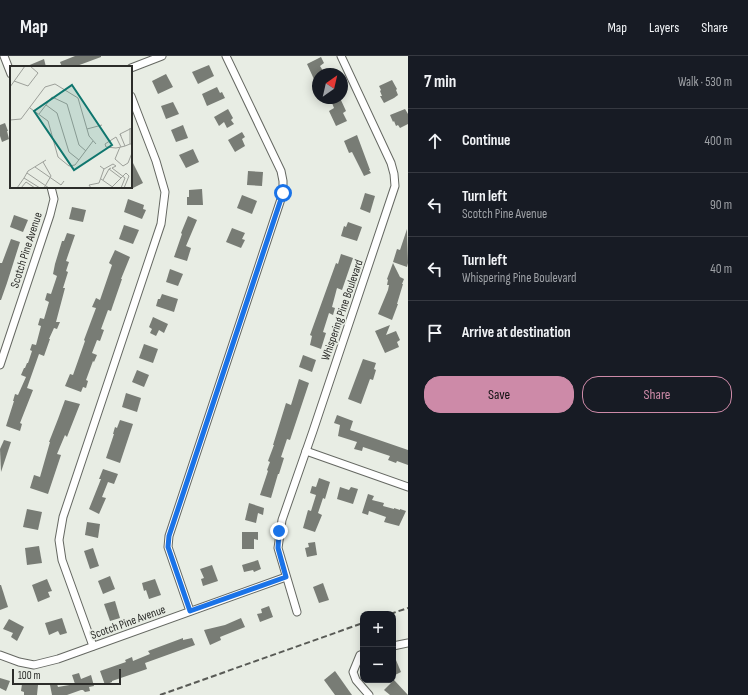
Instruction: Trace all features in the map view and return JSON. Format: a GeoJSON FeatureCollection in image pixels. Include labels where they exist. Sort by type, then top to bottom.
{"type":"FeatureCollection","features":[{"type":"Feature","properties":{"kind":"street"},"geometry":{"type":"LineString","coordinates":[[4,56],[10,71]]}},
{"type":"Feature","properties":{"kind":"street"},"geometry":{"type":"LineString","coordinates":[[132,68],[162,56]]}},
{"type":"Feature","properties":{"kind":"street"},"geometry":{"type":"LineString","coordinates":[[190,611],[168,547],[169,536],[283,193],[281,171],[226,56]]}},
{"type":"Feature","properties":{"kind":"street","name":"Whispering Pine Boulevard"},"geometry":{"type":"LineString","coordinates":[[297,612],[278,548],[279,531],[395,186],[391,163],[341,56]]}},
{"type":"Feature","properties":{"kind":"street"},"geometry":{"type":"LineString","coordinates":[[93,646],[62,560],[59,540],[63,516],[161,224],[165,192],[156,161],[132,99]]}},
{"type":"Feature","properties":{"kind":"street","name":"Scotch Pine Avenue"},"geometry":{"type":"LineString","coordinates":[[0,365],[50,215],[54,199],[51,188]]}},
{"type":"Feature","properties":{"kind":"street"},"geometry":{"type":"LineString","coordinates":[[306,451],[408,487]]}},
{"type":"Feature","properties":{"kind":"street","name":"Scotch Pine Avenue"},"geometry":{"type":"LineString","coordinates":[[0,655],[19,662],[34,665],[58,659],[286,577]]}},
{"type":"Feature","properties":{"kind":"street"},"geometry":{"type":"LineString","coordinates":[[396,645],[408,643]]}},
{"type":"Feature","properties":{"kind":"street"},"geometry":{"type":"LineString","coordinates":[[360,655],[353,672],[356,680],[369,695]]}},
{"type":"Feature","properties":{"kind":"building"},"geometry":{"type":"Polygon","coordinates":[[[75,56],[101,56],[77,66],[62,66],[60,62],[75,56]]]}},
{"type":"Feature","properties":{"kind":"building"},"geometry":{"type":"Polygon","coordinates":[[[321,57],[324,63],[320,66],[321,68],[312,68],[312,75],[307,64],[321,57]]]}},
{"type":"Feature","properties":{"kind":"building"},"geometry":{"type":"Polygon","coordinates":[[[44,59],[46,66],[27,66],[44,59]]]}},
{"type":"Feature","properties":{"kind":"building"},"geometry":{"type":"Polygon","coordinates":[[[209,65],[214,76],[198,84],[192,72],[209,65]]]}},
{"type":"Feature","properties":{"kind":"building"},"geometry":{"type":"Polygon","coordinates":[[[166,74],[173,87],[158,94],[152,81],[166,74]]]}},
{"type":"Feature","properties":{"kind":"building"},"geometry":{"type":"Polygon","coordinates":[[[392,80],[397,89],[398,95],[384,103],[380,96],[382,96],[379,86],[392,80]]]}},
{"type":"Feature","properties":{"kind":"building"},"geometry":{"type":"Polygon","coordinates":[[[217,87],[225,98],[207,106],[202,94],[217,87]]]}},
{"type":"Feature","properties":{"kind":"building"},"geometry":{"type":"Polygon","coordinates":[[[173,102],[179,114],[166,119],[161,106],[173,102]]]}},
{"type":"Feature","properties":{"kind":"building"},"geometry":{"type":"Polygon","coordinates":[[[332,104],[343,104],[346,111],[343,113],[347,121],[336,126],[329,111],[334,108],[332,104]]]}},
{"type":"Feature","properties":{"kind":"building"},"geometry":{"type":"Polygon","coordinates":[[[228,109],[233,118],[231,120],[234,124],[227,128],[224,122],[219,126],[214,117],[228,109]]]}},
{"type":"Feature","properties":{"kind":"building"},"geometry":{"type":"Polygon","coordinates":[[[405,109],[408,114],[408,124],[400,128],[398,125],[396,126],[390,115],[405,109]]]}},
{"type":"Feature","properties":{"kind":"building"},"geometry":{"type":"Polygon","coordinates":[[[5,123],[9,139],[2,142],[0,136],[0,125],[5,123]]]}},
{"type":"Feature","properties":{"kind":"building"},"geometry":{"type":"Polygon","coordinates":[[[183,125],[188,138],[176,142],[171,130],[183,125]]]}},
{"type":"Feature","properties":{"kind":"building"},"geometry":{"type":"Polygon","coordinates":[[[242,132],[245,137],[242,139],[245,146],[235,152],[228,140],[242,132]]]}},
{"type":"Feature","properties":{"kind":"building"},"geometry":{"type":"Polygon","coordinates":[[[357,135],[371,173],[364,176],[352,152],[349,153],[344,141],[357,135]]]}},
{"type":"Feature","properties":{"kind":"building"},"geometry":{"type":"Polygon","coordinates":[[[193,149],[199,162],[186,168],[179,155],[193,149]]]}},
{"type":"Feature","properties":{"kind":"building"},"geometry":{"type":"Polygon","coordinates":[[[132,161],[143,183],[131,189],[132,188],[132,161]]]}},
{"type":"Feature","properties":{"kind":"building"},"geometry":{"type":"Polygon","coordinates":[[[248,171],[263,172],[262,186],[247,185],[248,171]]]}},
{"type":"Feature","properties":{"kind":"building"},"geometry":{"type":"Polygon","coordinates":[[[202,189],[203,205],[187,205],[189,190],[202,189]]]}},
{"type":"Feature","properties":{"kind":"building"},"geometry":{"type":"Polygon","coordinates":[[[365,193],[375,196],[370,213],[360,209],[365,193]]]}},
{"type":"Feature","properties":{"kind":"building"},"geometry":{"type":"Polygon","coordinates":[[[242,195],[257,201],[252,214],[237,208],[242,195]]]}},
{"type":"Feature","properties":{"kind":"building"},"geometry":{"type":"Polygon","coordinates":[[[128,199],[144,205],[143,209],[146,210],[142,219],[124,212],[128,199]]]}},
{"type":"Feature","properties":{"kind":"building"},"geometry":{"type":"Polygon","coordinates":[[[72,207],[86,210],[83,222],[69,219],[72,207]]]}},
{"type":"Feature","properties":{"kind":"building"},"geometry":{"type":"Polygon","coordinates":[[[14,215],[28,220],[23,232],[10,227],[14,215]]]}},
{"type":"Feature","properties":{"kind":"building"},"geometry":{"type":"Polygon","coordinates":[[[188,216],[197,220],[186,246],[191,248],[187,261],[174,257],[188,216]]]}},
{"type":"Feature","properties":{"kind":"building"},"geometry":{"type":"Polygon","coordinates":[[[348,222],[362,227],[357,241],[341,236],[344,226],[346,227],[348,222]]]}},
{"type":"Feature","properties":{"kind":"building"},"geometry":{"type":"Polygon","coordinates":[[[124,225],[139,230],[133,244],[119,239],[124,225]]]}},
{"type":"Feature","properties":{"kind":"building"},"geometry":{"type":"Polygon","coordinates":[[[232,228],[245,233],[242,239],[245,240],[241,248],[226,242],[232,228]]]}},
{"type":"Feature","properties":{"kind":"building"},"geometry":{"type":"Polygon","coordinates":[[[407,229],[407,267],[393,262],[397,249],[400,250],[407,229]]]}},
{"type":"Feature","properties":{"kind":"building"},"geometry":{"type":"Polygon","coordinates":[[[67,233],[75,235],[66,261],[69,262],[66,271],[68,272],[56,322],[60,322],[57,329],[54,328],[44,356],[39,354],[27,388],[33,390],[20,423],[22,424],[20,431],[6,426],[15,394],[18,395],[26,377],[21,375],[28,363],[32,351],[30,350],[32,344],[36,345],[41,326],[38,325],[40,318],[44,319],[49,302],[45,300],[47,293],[51,294],[57,276],[53,274],[55,264],[62,241],[64,241],[67,233]]]}},
{"type":"Feature","properties":{"kind":"building"},"geometry":{"type":"Polygon","coordinates":[[[11,239],[20,242],[0,300],[0,263],[2,263],[11,239]]]}},
{"type":"Feature","properties":{"kind":"building"},"geometry":{"type":"Polygon","coordinates":[[[115,250],[130,257],[111,311],[108,310],[101,329],[104,330],[100,341],[97,340],[92,353],[97,355],[94,362],[93,361],[86,380],[88,381],[86,388],[83,387],[81,392],[65,386],[70,374],[73,375],[96,308],[92,307],[96,298],[100,300],[112,265],[109,263],[115,250]]]}},
{"type":"Feature","properties":{"kind":"building"},"geometry":{"type":"Polygon","coordinates":[[[341,254],[353,258],[342,290],[337,288],[332,307],[335,308],[333,315],[329,313],[323,332],[326,333],[321,349],[310,345],[312,336],[310,335],[336,263],[338,264],[341,254]]]}},
{"type":"Feature","properties":{"kind":"building"},"geometry":{"type":"Polygon","coordinates":[[[393,263],[400,277],[404,279],[398,304],[392,320],[378,314],[388,290],[389,285],[387,285],[387,279],[393,263]]]}},
{"type":"Feature","properties":{"kind":"building"},"geometry":{"type":"Polygon","coordinates":[[[170,269],[183,274],[178,286],[166,282],[170,269]]]}},
{"type":"Feature","properties":{"kind":"building"},"geometry":{"type":"Polygon","coordinates":[[[162,294],[178,299],[174,312],[156,306],[158,299],[160,299],[162,294]]]}},
{"type":"Feature","properties":{"kind":"building"},"geometry":{"type":"Polygon","coordinates":[[[153,317],[168,324],[164,333],[159,330],[156,336],[150,333],[152,329],[149,327],[153,317]]]}},
{"type":"Feature","properties":{"kind":"building"},"geometry":{"type":"Polygon","coordinates":[[[390,325],[386,335],[396,331],[400,340],[397,342],[399,347],[385,353],[375,331],[390,325]]]}},
{"type":"Feature","properties":{"kind":"building"},"geometry":{"type":"Polygon","coordinates":[[[144,344],[158,349],[153,363],[139,358],[144,344]]]}},
{"type":"Feature","properties":{"kind":"building"},"geometry":{"type":"Polygon","coordinates":[[[303,355],[316,360],[312,372],[299,367],[303,355]]]}},
{"type":"Feature","properties":{"kind":"building"},"geometry":{"type":"Polygon","coordinates":[[[363,359],[376,363],[374,369],[376,370],[373,380],[370,379],[361,404],[348,399],[363,359]]]}},
{"type":"Feature","properties":{"kind":"building"},"geometry":{"type":"Polygon","coordinates":[[[137,370],[149,375],[144,387],[132,382],[137,370]]]}},
{"type":"Feature","properties":{"kind":"building"},"geometry":{"type":"Polygon","coordinates":[[[299,379],[309,383],[290,440],[287,439],[281,457],[284,458],[271,498],[260,495],[268,471],[270,462],[268,461],[286,403],[291,405],[299,379]]]}},
{"type":"Feature","properties":{"kind":"building"},"geometry":{"type":"Polygon","coordinates":[[[126,393],[141,398],[137,412],[122,407],[126,393]]]}},
{"type":"Feature","properties":{"kind":"building"},"geometry":{"type":"Polygon","coordinates":[[[65,400],[80,404],[67,437],[65,435],[57,454],[61,455],[48,494],[30,488],[34,475],[40,477],[49,442],[65,400]]]}},
{"type":"Feature","properties":{"kind":"building"},"geometry":{"type":"Polygon","coordinates":[[[337,415],[353,421],[350,430],[408,450],[408,465],[397,461],[396,463],[388,460],[390,456],[363,447],[362,451],[354,449],[357,442],[338,436],[340,425],[334,423],[337,415]]]}},
{"type":"Feature","properties":{"kind":"building"},"geometry":{"type":"Polygon","coordinates":[[[120,420],[133,424],[120,463],[106,458],[115,427],[117,428],[120,420]]]}},
{"type":"Feature","properties":{"kind":"building"},"geometry":{"type":"Polygon","coordinates":[[[4,440],[11,442],[1,472],[0,449],[4,440]]]}},
{"type":"Feature","properties":{"kind":"building"},"geometry":{"type":"Polygon","coordinates":[[[103,469],[118,474],[114,484],[108,482],[102,497],[106,498],[99,514],[89,509],[101,479],[99,479],[103,469]]]}},
{"type":"Feature","properties":{"kind":"building"},"geometry":{"type":"Polygon","coordinates":[[[319,478],[330,482],[325,499],[323,498],[318,513],[322,515],[315,532],[303,528],[308,510],[311,511],[316,495],[310,493],[312,486],[316,487],[319,478]]]}},
{"type":"Feature","properties":{"kind":"building"},"geometry":{"type":"Polygon","coordinates":[[[340,487],[349,490],[351,487],[358,489],[353,504],[337,499],[340,487]]]}},
{"type":"Feature","properties":{"kind":"building"},"geometry":{"type":"Polygon","coordinates":[[[368,494],[374,496],[372,500],[384,503],[383,506],[406,511],[399,526],[384,522],[386,517],[369,511],[368,515],[362,513],[368,494]]]}},
{"type":"Feature","properties":{"kind":"building"},"geometry":{"type":"Polygon","coordinates":[[[249,503],[264,508],[263,515],[258,513],[256,523],[245,520],[249,503]]]}},
{"type":"Feature","properties":{"kind":"building"},"geometry":{"type":"Polygon","coordinates":[[[27,509],[42,512],[38,530],[23,527],[27,509]]]}},
{"type":"Feature","properties":{"kind":"building"},"geometry":{"type":"Polygon","coordinates":[[[87,522],[100,524],[98,538],[85,535],[87,522]]]}},
{"type":"Feature","properties":{"kind":"building"},"geometry":{"type":"Polygon","coordinates":[[[242,532],[258,532],[258,540],[254,539],[254,549],[242,549],[242,532]]]}},
{"type":"Feature","properties":{"kind":"building"},"geometry":{"type":"Polygon","coordinates":[[[315,542],[317,555],[307,557],[305,548],[309,547],[308,543],[315,542]]]}},
{"type":"Feature","properties":{"kind":"building"},"geometry":{"type":"Polygon","coordinates":[[[39,546],[42,563],[27,565],[25,548],[39,546]]]}},
{"type":"Feature","properties":{"kind":"building"},"geometry":{"type":"Polygon","coordinates":[[[93,548],[99,566],[90,569],[84,551],[93,548]]]}},
{"type":"Feature","properties":{"kind":"building"},"geometry":{"type":"Polygon","coordinates":[[[258,560],[261,569],[254,572],[253,570],[244,572],[242,565],[258,560]]]}},
{"type":"Feature","properties":{"kind":"building"},"geometry":{"type":"Polygon","coordinates":[[[212,565],[218,581],[203,586],[201,579],[204,578],[200,569],[212,565]]]}},
{"type":"Feature","properties":{"kind":"building"},"geometry":{"type":"Polygon","coordinates":[[[110,576],[115,589],[103,594],[98,581],[110,576]]]}},
{"type":"Feature","properties":{"kind":"building"},"geometry":{"type":"Polygon","coordinates":[[[47,579],[52,591],[48,592],[50,597],[38,602],[32,585],[47,579]]]}},
{"type":"Feature","properties":{"kind":"building"},"geometry":{"type":"Polygon","coordinates":[[[155,579],[161,595],[149,599],[146,590],[144,591],[142,583],[155,579]]]}},
{"type":"Feature","properties":{"kind":"building"},"geometry":{"type":"Polygon","coordinates":[[[323,583],[329,600],[319,603],[313,587],[323,583]]]}},
{"type":"Feature","properties":{"kind":"building"},"geometry":{"type":"Polygon","coordinates":[[[0,585],[8,607],[0,610],[0,585]]]}},
{"type":"Feature","properties":{"kind":"building"},"geometry":{"type":"Polygon","coordinates":[[[115,601],[120,618],[110,621],[104,604],[115,601]]]}},
{"type":"Feature","properties":{"kind":"building"},"geometry":{"type":"Polygon","coordinates":[[[269,606],[273,617],[260,622],[257,614],[262,613],[261,609],[269,606]]]}},
{"type":"Feature","properties":{"kind":"building"},"geometry":{"type":"Polygon","coordinates":[[[62,618],[67,633],[60,635],[58,631],[49,635],[45,623],[62,618]]]}},
{"type":"Feature","properties":{"kind":"building"},"geometry":{"type":"Polygon","coordinates":[[[241,618],[245,627],[220,637],[221,640],[210,645],[204,630],[225,625],[241,618]]]}},
{"type":"Feature","properties":{"kind":"building"},"geometry":{"type":"Polygon","coordinates":[[[9,619],[24,627],[17,641],[11,637],[13,633],[3,629],[9,619]]]}},
{"type":"Feature","properties":{"kind":"building"},"geometry":{"type":"Polygon","coordinates":[[[183,638],[183,640],[192,638],[195,645],[145,663],[147,669],[112,681],[105,685],[100,671],[126,662],[125,660],[132,657],[133,661],[150,654],[148,651],[183,638]]]}},
{"type":"Feature","properties":{"kind":"building"},"geometry":{"type":"Polygon","coordinates":[[[396,660],[401,672],[396,674],[396,660]]]}},
{"type":"Feature","properties":{"kind":"building"},"geometry":{"type":"Polygon","coordinates":[[[335,671],[352,695],[335,695],[324,680],[335,671]]]}},
{"type":"Feature","properties":{"kind":"building"},"geometry":{"type":"Polygon","coordinates":[[[79,673],[81,679],[91,675],[94,686],[89,687],[90,691],[85,692],[81,690],[67,695],[52,695],[50,685],[57,684],[58,687],[75,684],[72,675],[79,673]]]}},
{"type":"Feature","properties":{"kind":"building"},"geometry":{"type":"Polygon","coordinates":[[[0,678],[10,681],[6,691],[0,688],[0,678]]]}},
{"type":"Feature","properties":{"kind":"building"},"geometry":{"type":"Polygon","coordinates":[[[396,682],[408,695],[390,695],[384,690],[391,683],[396,682]]]}},
{"type":"Feature","properties":{"kind":"building"},"geometry":{"type":"Polygon","coordinates":[[[22,684],[38,685],[37,695],[24,695],[24,692],[21,691],[22,684]]]}},
{"type":"Feature","properties":{"kind":"railway"},"geometry":{"type":"LineString","coordinates":[[396,612],[408,608]]}},
{"type":"Feature","properties":{"kind":"railway"},"geometry":{"type":"LineString","coordinates":[[160,695],[360,624]]}},
{"type":"Feature","properties":{"kind":"route"},"geometry":{"type":"LineString","coordinates":[[279,531],[278,548],[286,577],[190,611],[168,547],[169,536],[283,193]]}}]}
